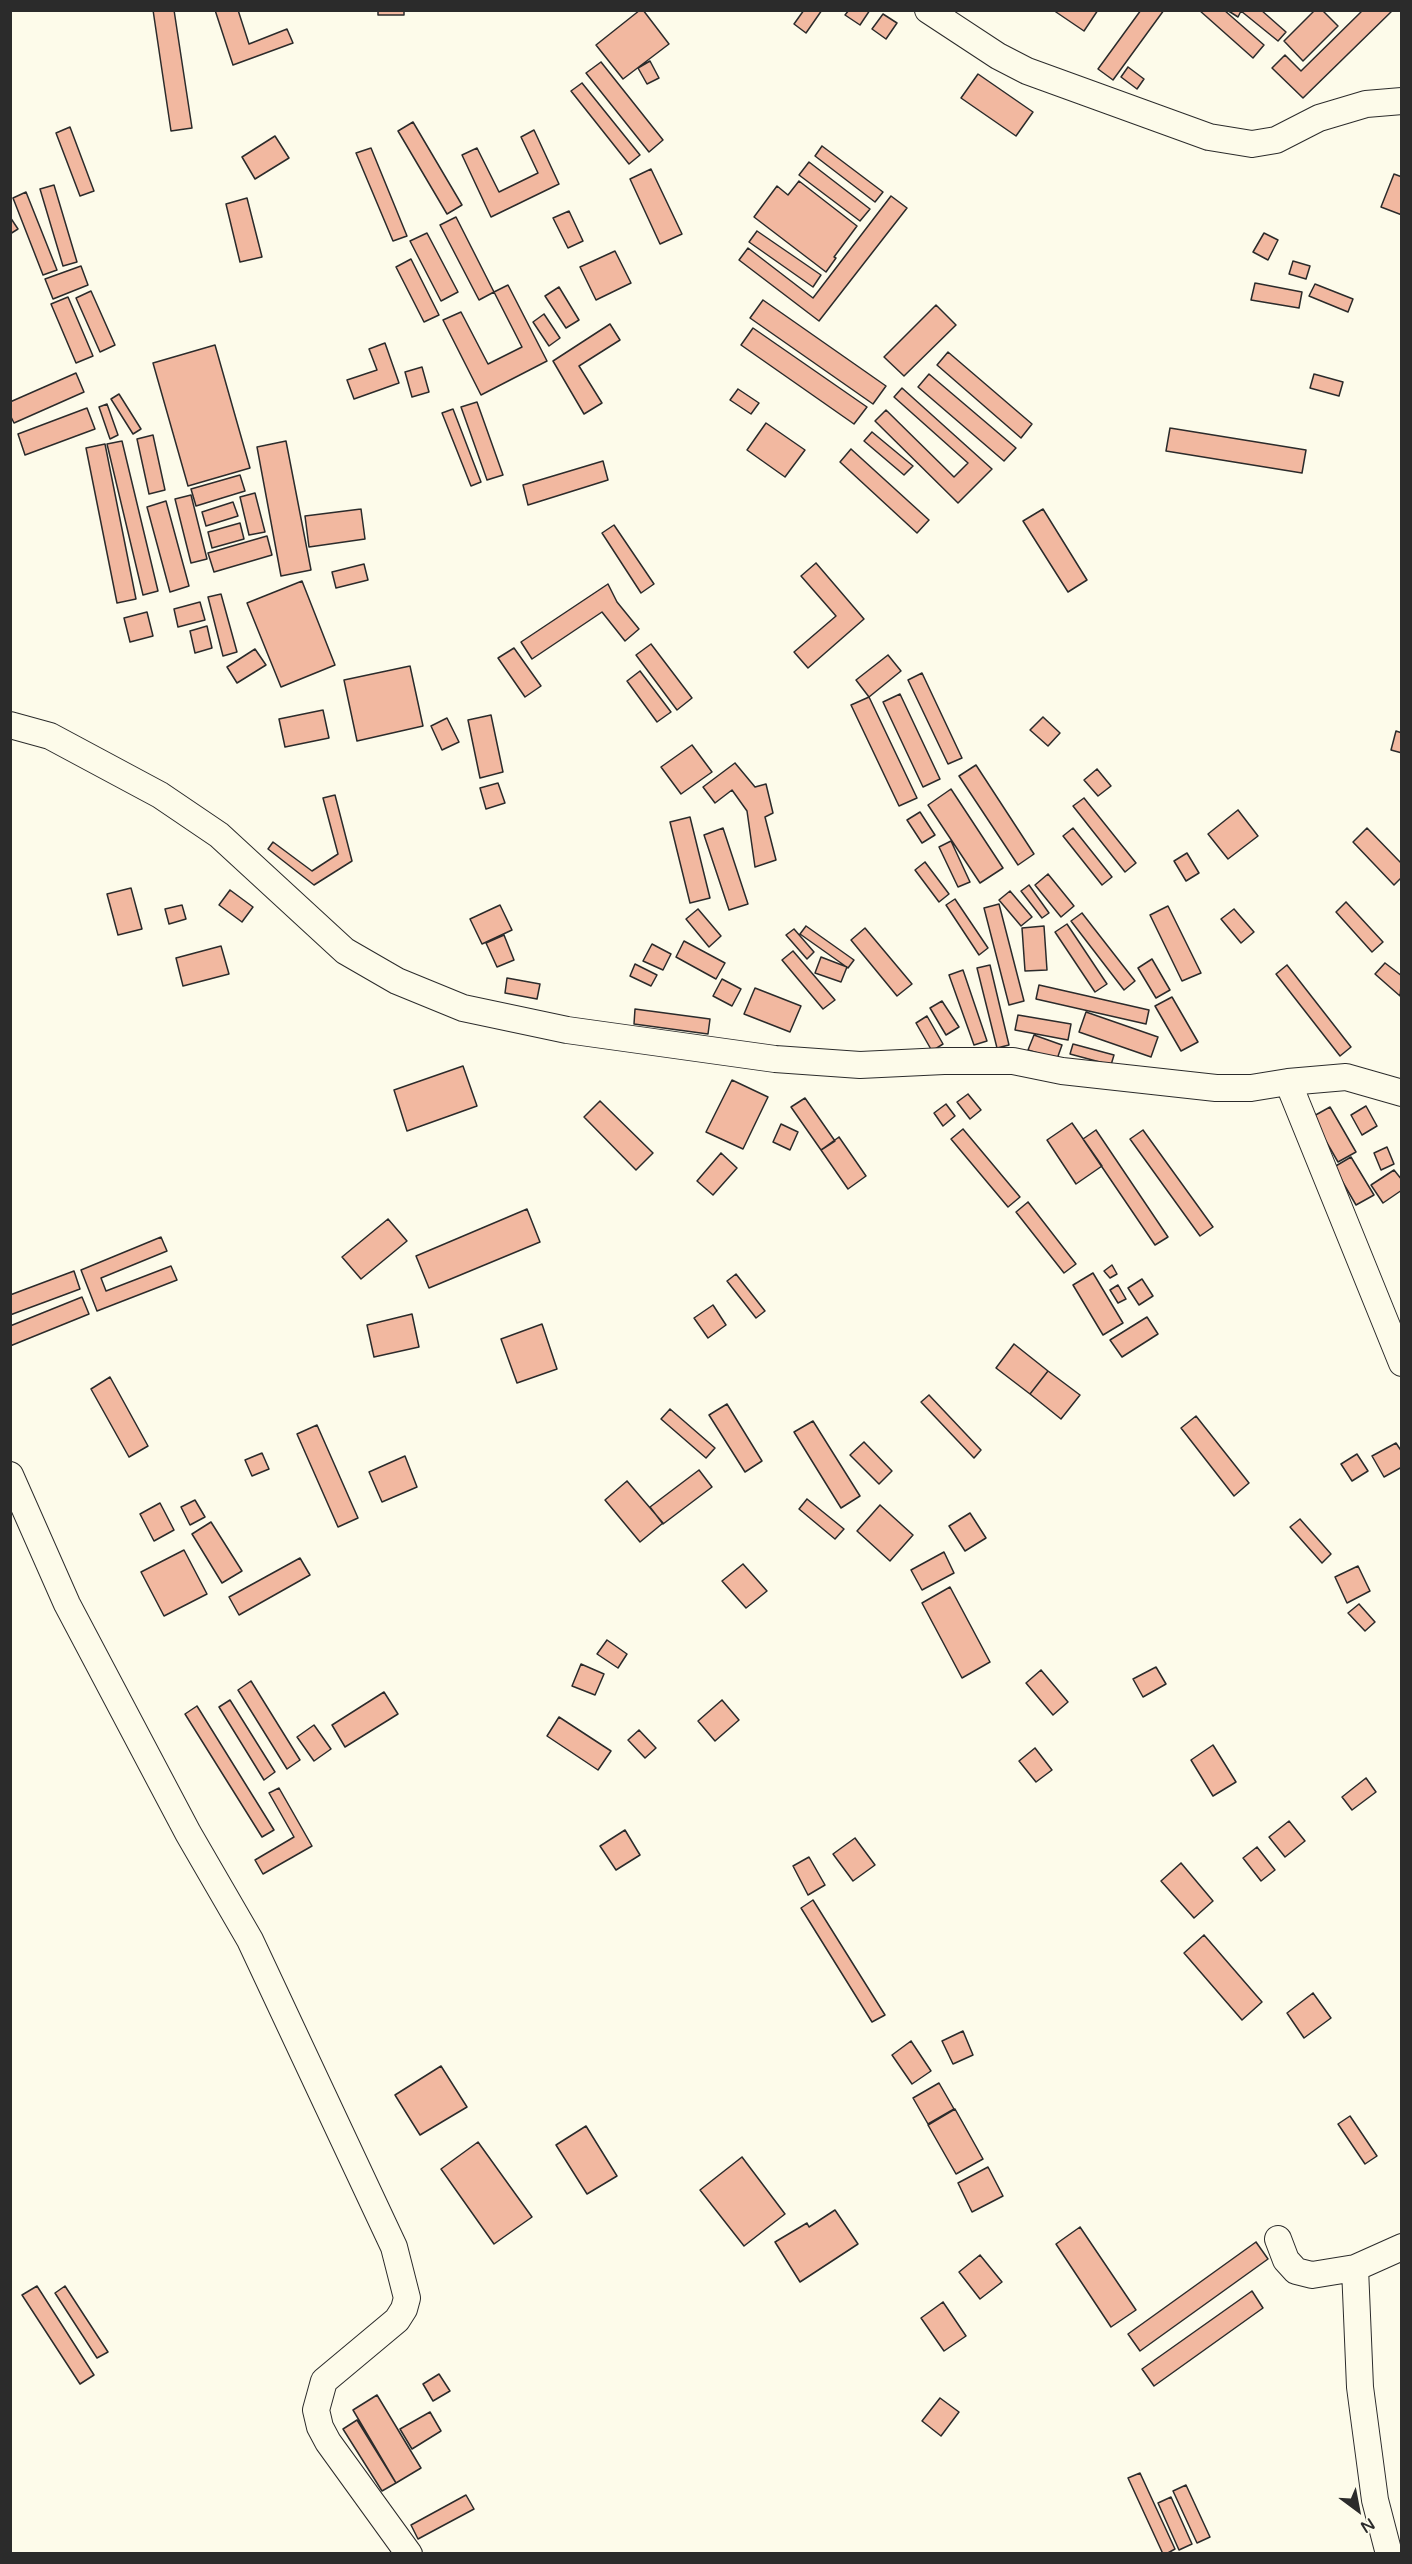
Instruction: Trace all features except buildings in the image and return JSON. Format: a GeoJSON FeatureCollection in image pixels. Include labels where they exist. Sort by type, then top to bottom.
{"type":"FeatureCollection","features":[{"type":"Feature","properties":{"kind":"street"},"geometry":{"type":"LineString","coordinates":[[928,10],[998,56],[1027,71],[1209,136],[1252,144],[1276,140],[1319,118],[1366,104],[1401,101]]}},
{"type":"Feature","properties":{"kind":"street"},"geometry":{"type":"LineString","coordinates":[[10,725],[50,736],[160,795],[219,835],[312,918],[345,951],[397,981],[464,1008],[567,1030],[775,1059],[860,1065],[1012,1061],[1062,1071],[1216,1088],[1251,1088],[1287,1082],[1346,1077],[1401,1093]]}},
{"type":"Feature","properties":{"kind":"street"},"geometry":{"type":"LineString","coordinates":[[1287,1082],[1401,1363]]}},
{"type":"Feature","properties":{"kind":"street"},"geometry":{"type":"LineString","coordinates":[[10,1475],[67,1604],[188,1833],[250,1940],[394,2247],[407,2298],[404,2309],[397,2320],[324,2381],[316,2410],[320,2427],[328,2442],[410,2553]]}},
{"type":"Feature","properties":{"kind":"street"},"geometry":{"type":"LineString","coordinates":[[1278,2239],[1286,2260],[1296,2271],[1312,2275],[1355,2268],[1401,2247]]}},
{"type":"Feature","properties":{"kind":"street"},"geometry":{"type":"LineString","coordinates":[[1355,2268],[1360,2387],[1375,2500],[1389,2553]]}}]}
